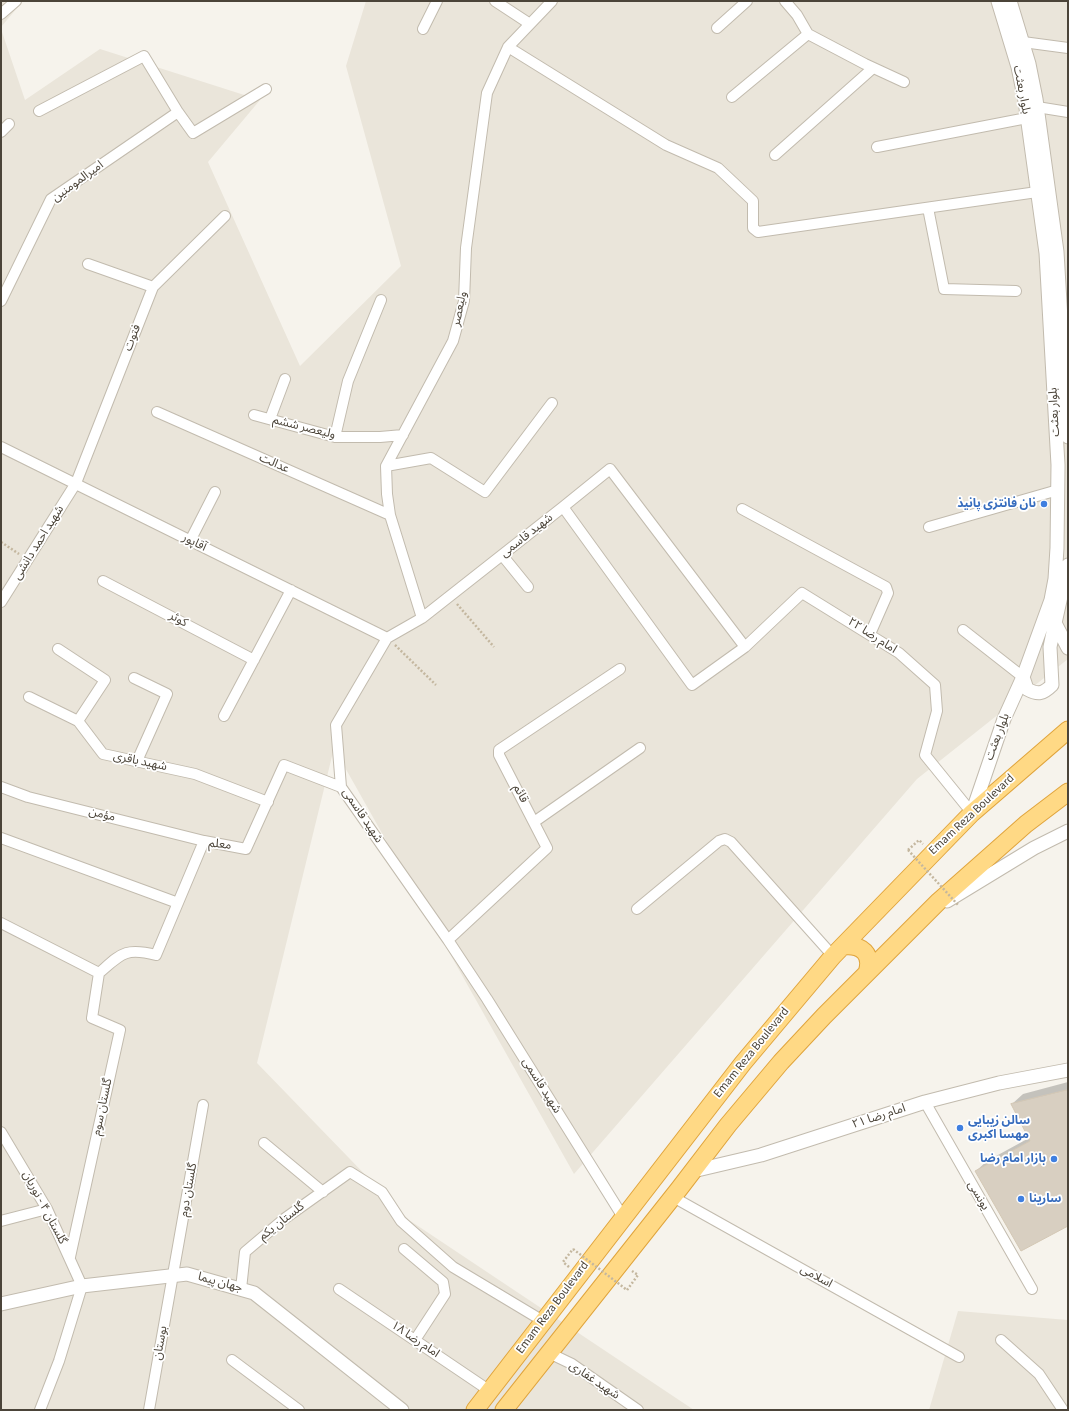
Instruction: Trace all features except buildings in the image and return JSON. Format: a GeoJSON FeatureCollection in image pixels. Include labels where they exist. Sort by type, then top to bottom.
{"type":"FeatureCollection","features":[{"type":"Feature","properties":{"kind":"highway","name":"Emam Reza Boulevard"},"geometry":{"type":"LineString","coordinates":[[475,1410],[743,1063],[838,951],[972,813],[1068,730]]}},
{"type":"Feature","properties":{"kind":"highway","name":"Emam Reza Boulevard"},"geometry":{"type":"LineString","coordinates":[[504,1410],[693,1172],[728,1125],[780,1062],[929,912],[1026,824],[1068,792]]}},
{"type":"Feature","properties":{"kind":"highway"},"geometry":{"type":"LineString","coordinates":[[838,951],[852,945],[864,952],[869,957],[870,964],[867,973]]}},
{"type":"Feature","properties":{"kind":"street"},"geometry":{"type":"LineString","coordinates":[[423,29],[437,1]]}},
{"type":"Feature","properties":{"kind":"street"},"geometry":{"type":"LineString","coordinates":[[495,1],[530,24]]}},
{"type":"Feature","properties":{"kind":"street","name":"ولیعصر"},"geometry":{"type":"LineString","coordinates":[[386,466],[453,341],[464,301],[466,248],[487,93],[508,46],[552,1]]}},
{"type":"Feature","properties":{"kind":"street"},"geometry":{"type":"LineString","coordinates":[[717,28],[747,1]]}},
{"type":"Feature","properties":{"kind":"street"},"geometry":{"type":"LineString","coordinates":[[785,1],[797,15],[808,34],[873,68],[904,82]]}},
{"type":"Feature","properties":{"kind":"street","name":"بلوار بعثت"},"geometry":{"type":"LineString","coordinates":[[998,1],[1018,67],[1027,118],[1057,252],[1068,436]]}},
{"type":"Feature","properties":{"kind":"street","name":"بلوار بعثت"},"geometry":{"type":"LineString","coordinates":[[972,813],[1002,726],[1042,628],[1051,600],[1055,579],[1058,465],[1037,107],[1029,64],[1010,1]]}},
{"type":"Feature","properties":{"kind":"street"},"geometry":{"type":"LineString","coordinates":[[1,14],[14,2]]}},
{"type":"Feature","properties":{"kind":"street"},"geometry":{"type":"LineString","coordinates":[[732,97],[808,34]]}},
{"type":"Feature","properties":{"kind":"street"},"geometry":{"type":"LineString","coordinates":[[1022,42],[1068,48]]}},
{"type":"Feature","properties":{"kind":"street"},"geometry":{"type":"LineString","coordinates":[[508,46],[666,145],[718,168],[753,201],[753,228],[758,232],[1043,191]]}},
{"type":"Feature","properties":{"kind":"street"},"geometry":{"type":"LineString","coordinates":[[39,111],[144,56],[178,112],[193,133],[266,89]]}},
{"type":"Feature","properties":{"kind":"street"},"geometry":{"type":"LineString","coordinates":[[775,155],[873,68]]}},
{"type":"Feature","properties":{"kind":"street"},"geometry":{"type":"LineString","coordinates":[[1037,107],[1068,112]]}},
{"type":"Feature","properties":{"kind":"street","name":"اميرالمومنين"},"geometry":{"type":"LineString","coordinates":[[1,301],[51,199],[178,112]]}},
{"type":"Feature","properties":{"kind":"street"},"geometry":{"type":"LineString","coordinates":[[877,147],[1027,118]]}},
{"type":"Feature","properties":{"kind":"street"},"geometry":{"type":"LineString","coordinates":[[1,132],[10,124]]}},
{"type":"Feature","properties":{"kind":"street"},"geometry":{"type":"LineString","coordinates":[[928,208],[944,289],[1016,291]]}},
{"type":"Feature","properties":{"kind":"street","name":"فتوت"},"geometry":{"type":"LineString","coordinates":[[76,484],[153,287],[225,216]]}},
{"type":"Feature","properties":{"kind":"street"},"geometry":{"type":"LineString","coordinates":[[88,264],[153,287]]}},
{"type":"Feature","properties":{"kind":"street"},"geometry":{"type":"LineString","coordinates":[[335,436],[348,381],[381,300]]}},
{"type":"Feature","properties":{"kind":"street"},"geometry":{"type":"LineString","coordinates":[[270,419],[285,379]]}},
{"type":"Feature","properties":{"kind":"street"},"geometry":{"type":"LineString","coordinates":[[422,618],[390,515],[386,466],[431,458],[485,492],[552,403]]}},
{"type":"Feature","properties":{"kind":"street","name":"عدالت"},"geometry":{"type":"LineString","coordinates":[[157,412],[390,515]]}},
{"type":"Feature","properties":{"kind":"street","name":"ولیعصر ششم"},"geometry":{"type":"LineString","coordinates":[[254,414],[335,436],[380,437],[403,435]]}},
{"type":"Feature","properties":{"kind":"street","name":"آقاپور"},"geometry":{"type":"LineString","coordinates":[[1,447],[387,638]]}},
{"type":"Feature","properties":{"kind":"street","name":"شهید قاسمی"},"geometry":{"type":"LineString","coordinates":[[623,1217],[488,999],[341,787],[336,724],[387,638],[422,618],[610,469],[745,647]]}},
{"type":"Feature","properties":{"kind":"street","name":"شهید احمد دانشی"},"geometry":{"type":"LineString","coordinates":[[1,602],[76,484]]}},
{"type":"Feature","properties":{"kind":"street"},"geometry":{"type":"LineString","coordinates":[[929,527],[1058,490]]}},
{"type":"Feature","properties":{"kind":"street"},"geometry":{"type":"LineString","coordinates":[[190,541],[216,492]]}},
{"type":"Feature","properties":{"kind":"street","name":"امام رضا ۲۲"},"geometry":{"type":"LineString","coordinates":[[563,507],[692,685],[745,647],[802,593],[870,634],[899,654],[935,685],[937,711],[925,755],[972,813]]}},
{"type":"Feature","properties":{"kind":"street"},"geometry":{"type":"LineString","coordinates":[[742,509],[886,587],[888,593],[870,634]]}},
{"type":"Feature","properties":{"kind":"street"},"geometry":{"type":"LineString","coordinates":[[502,555],[528,587]]}},
{"type":"Feature","properties":{"kind":"street"},"geometry":{"type":"LineString","coordinates":[[963,630],[1023,677],[1027,689],[1035,694],[1045,692],[1052,685],[1050,647],[1068,565]]}},
{"type":"Feature","properties":{"kind":"street","name":"کوثر"},"geometry":{"type":"LineString","coordinates":[[103,580],[254,660]]}},
{"type":"Feature","properties":{"kind":"street"},"geometry":{"type":"LineString","coordinates":[[224,716],[291,590]]}},
{"type":"Feature","properties":{"kind":"street"},"geometry":{"type":"LineString","coordinates":[[1055,623],[1068,648]]}},
{"type":"Feature","properties":{"kind":"street"},"geometry":{"type":"LineString","coordinates":[[58,649],[106,680],[78,722]]}},
{"type":"Feature","properties":{"kind":"street","name":"قائم"},"geometry":{"type":"LineString","coordinates":[[448,940],[545,852],[547,848],[499,755],[499,750],[620,669]]}},
{"type":"Feature","properties":{"kind":"street"},"geometry":{"type":"LineString","coordinates":[[134,678],[167,694],[136,761]]}},
{"type":"Feature","properties":{"kind":"street","name":"شهید باقری"},"geometry":{"type":"LineString","coordinates":[[29,697],[78,722],[103,754],[195,774],[268,802]]}},
{"type":"Feature","properties":{"kind":"street"},"geometry":{"type":"LineString","coordinates":[[534,822],[640,748]]}},
{"type":"Feature","properties":{"kind":"street","name":"معلم"},"geometry":{"type":"LineString","coordinates":[[99,974],[122,953],[140,951],[156,955],[204,841],[246,849],[284,765],[341,787]]}},
{"type":"Feature","properties":{"kind":"street","name":"مؤمن"},"geometry":{"type":"LineString","coordinates":[[1,787],[28,797],[204,841]]}},
{"type":"Feature","properties":{"kind":"street"},"geometry":{"type":"LineString","coordinates":[[929,912],[1034,848],[1068,831]]}},
{"type":"Feature","properties":{"kind":"street"},"geometry":{"type":"LineString","coordinates":[[1,838],[178,903]]}},
{"type":"Feature","properties":{"kind":"street"},"geometry":{"type":"LineString","coordinates":[[637,909],[718,841],[725,839],[731,842],[838,951]]}},
{"type":"Feature","properties":{"kind":"street"},"geometry":{"type":"LineString","coordinates":[[1,923],[99,974]]}},
{"type":"Feature","properties":{"kind":"street","name":"گلستان سوم"},"geometry":{"type":"LineString","coordinates":[[70,1257],[120,1030],[92,1018],[99,974]]}},
{"type":"Feature","properties":{"kind":"street","name":"امام رضا ۲۱"},"geometry":{"type":"LineString","coordinates":[[693,1172],[761,1155],[925,1102],[999,1083],[1068,1070]]}},
{"type":"Feature","properties":{"kind":"street","name":"یونسی"},"geometry":{"type":"LineString","coordinates":[[925,1102],[1032,1289]]}},
{"type":"Feature","properties":{"kind":"street","name":"گلستان دوم"},"geometry":{"type":"LineString","coordinates":[[174,1276],[203,1105]]}},
{"type":"Feature","properties":{"kind":"street","name":"گلستان ۴ - نوریان"},"geometry":{"type":"LineString","coordinates":[[3,1138],[47,1209],[82,1286]]}},
{"type":"Feature","properties":{"kind":"street"},"geometry":{"type":"LineString","coordinates":[[264,1143],[322,1192]]}},
{"type":"Feature","properties":{"kind":"street","name":"گلستان یکم"},"geometry":{"type":"LineString","coordinates":[[241,1289],[244,1252],[284,1219],[350,1172],[382,1192],[401,1221],[453,1267],[543,1321]]}},
{"type":"Feature","properties":{"kind":"street","name":"اسلامی"},"geometry":{"type":"LineString","coordinates":[[673,1197],[959,1357]]}},
{"type":"Feature","properties":{"kind":"street"},"geometry":{"type":"LineString","coordinates":[[1,1221],[47,1209]]}},
{"type":"Feature","properties":{"kind":"street"},"geometry":{"type":"LineString","coordinates":[[404,1249],[443,1282],[445,1294],[416,1340]]}},
{"type":"Feature","properties":{"kind":"street","name":"جهان پیما"},"geometry":{"type":"LineString","coordinates":[[1,1304],[82,1286],[187,1274],[254,1293],[402,1410]]}},
{"type":"Feature","properties":{"kind":"street","name":"بوستان"},"geometry":{"type":"LineString","coordinates":[[149,1410],[174,1276]]}},
{"type":"Feature","properties":{"kind":"street"},"geometry":{"type":"LineString","coordinates":[[40,1410],[61,1354],[82,1286]]}},
{"type":"Feature","properties":{"kind":"street","name":"امام رضا ۱۸"},"geometry":{"type":"LineString","coordinates":[[339,1289],[490,1391]]}},
{"type":"Feature","properties":{"kind":"street"},"geometry":{"type":"LineString","coordinates":[[1001,1340],[1039,1374],[1063,1410]]}},
{"type":"Feature","properties":{"kind":"street","name":"شهید غفاری"},"geometry":{"type":"LineString","coordinates":[[549,1353],[572,1364],[638,1410]]}},
{"type":"Feature","properties":{"kind":"street"},"geometry":{"type":"LineString","coordinates":[[232,1360],[299,1410]]}},
{"type":"Feature","properties":{"kind":"path"},"geometry":{"type":"LineString","coordinates":[[1,542],[28,559]]}},
{"type":"Feature","properties":{"kind":"path"},"geometry":{"type":"LineString","coordinates":[[450,596],[494,647]]}},
{"type":"Feature","properties":{"kind":"path"},"geometry":{"type":"LineString","coordinates":[[387,638],[436,685]]}},
{"type":"Feature","properties":{"kind":"path"},"geometry":{"type":"LineString","coordinates":[[919,840],[908,850],[959,906]]}},
{"type":"Feature","properties":{"kind":"path"},"geometry":{"type":"LineString","coordinates":[[563,1262],[573,1249],[627,1290],[638,1275]]}},
{"type":"Feature","properties":{"kind":"shaded area"},"geometry":{"type":"Polygon","coordinates":[[[1,1],[23,1],[1,27],[1,1]]]}},
{"type":"Feature","properties":{"kind":"shaded area"},"geometry":{"type":"Polygon","coordinates":[[[366,1],[1068,1],[1068,659],[917,779],[574,1174],[334,748],[257,1063],[409,1220],[694,1410],[1,1410],[1,29],[25,100],[100,49],[260,100],[208,162],[300,366],[401,266],[346,66],[366,1]]]}},
{"type":"Feature","properties":{"kind":"shaded area"},"geometry":{"type":"Polygon","coordinates":[[[958,1311],[1068,1320],[1068,1410],[929,1410],[958,1311]]]}},
{"type":"Feature","properties":{"kind":"place","name":"نان فانتزی پانیذ"},"geometry":{"type":"Point","coordinates":[1044,504]}},
{"type":"Feature","properties":{"kind":"place","name":"سالن زیبایی مهسا اکبری"},"geometry":{"type":"Point","coordinates":[960,1128]}},
{"type":"Feature","properties":{"kind":"place","name":"بازار امام رضا"},"geometry":{"type":"Point","coordinates":[1054,1159]}},
{"type":"Feature","properties":{"kind":"place","name":"سارینا"},"geometry":{"type":"Point","coordinates":[1021,1199]}}]}
